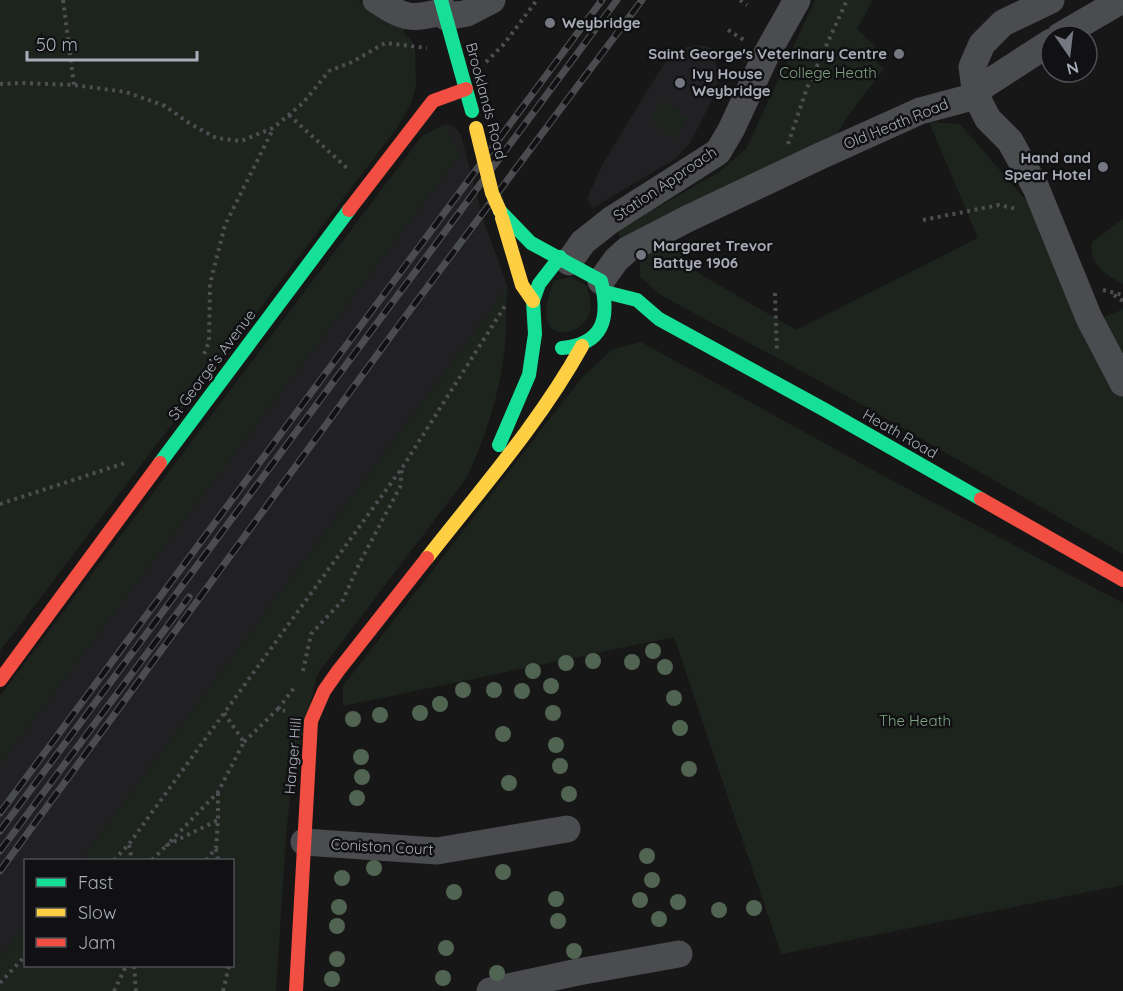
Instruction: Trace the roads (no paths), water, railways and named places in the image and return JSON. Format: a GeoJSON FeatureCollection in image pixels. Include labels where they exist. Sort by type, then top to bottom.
{"type":"FeatureCollection","features":[{"type":"Feature","properties":{"kind":"main road","name":"Brooklands Road"},"geometry":{"type":"LineString","coordinates":[[444,10],[492,193],[500,211],[522,285],[533,301]]}},
{"type":"Feature","properties":{"kind":"main road","name":"St George’s Avenue"},"geometry":{"type":"LineString","coordinates":[[0,680],[216,387],[433,101],[466,89]]}},
{"type":"Feature","properties":{"kind":"main road"},"geometry":{"type":"LineString","coordinates":[[500,211],[531,243],[565,260],[603,287],[610,324],[592,341],[582,346],[564,349],[543,343],[535,334],[533,301],[539,284],[565,260]]}},
{"type":"Feature","properties":{"kind":"main road","name":"Heath Road"},"geometry":{"type":"LineString","coordinates":[[603,287],[637,300],[659,319],[825,410],[1123,580]]}},
{"type":"Feature","properties":{"kind":"main road"},"geometry":{"type":"LineString","coordinates":[[639,322],[659,319]]}},
{"type":"Feature","properties":{"kind":"main road","name":"Hanger Hill"},"geometry":{"type":"LineString","coordinates":[[469,503],[515,411],[529,375],[535,334]]}},
{"type":"Feature","properties":{"kind":"main road","name":"Hanger Hill"},"geometry":{"type":"LineString","coordinates":[[296,991],[311,721],[324,691],[338,670],[521,439],[562,382],[582,346]]}},
{"type":"Feature","properties":{"kind":"street"},"geometry":{"type":"LineString","coordinates":[[376,0],[403,16],[415,18],[444,10],[467,13],[492,0]]}},
{"type":"Feature","properties":{"kind":"street","name":"Station Approach"},"geometry":{"type":"LineString","coordinates":[[565,260],[611,220],[718,152],[731,130],[766,55],[797,0]]}},
{"type":"Feature","properties":{"kind":"street"},"geometry":{"type":"LineString","coordinates":[[1051,0],[1004,23],[982,44],[972,66],[976,96],[988,119],[1010,141],[1036,188],[1089,318],[1123,383]]}},
{"type":"Feature","properties":{"kind":"street"},"geometry":{"type":"LineString","coordinates":[[1081,24],[1122,0]]}},
{"type":"Feature","properties":{"kind":"street"},"geometry":{"type":"LineString","coordinates":[[976,96],[983,86],[1039,50]]}},
{"type":"Feature","properties":{"kind":"street","name":"Old Heath Road"},"geometry":{"type":"LineString","coordinates":[[603,287],[616,260],[627,250],[782,174],[920,111],[976,96]]}},
{"type":"Feature","properties":{"kind":"street","name":"Coniston Court"},"geometry":{"type":"LineString","coordinates":[[304,842],[437,851],[567,829]]}},
{"type":"Feature","properties":{"kind":"street"},"geometry":{"type":"LineString","coordinates":[[490,991],[679,954]]}},
{"type":"Feature","properties":{"kind":"railway"},"geometry":{"type":"LineString","coordinates":[[0,813],[602,0]]}},
{"type":"Feature","properties":{"kind":"railway"},"geometry":{"type":"LineString","coordinates":[[0,831],[617,0]]}},
{"type":"Feature","properties":{"kind":"railway"},"geometry":{"type":"LineString","coordinates":[[0,871],[396,329],[642,0]]}},
{"type":"Feature","properties":{"kind":"railway"},"geometry":{"type":"LineString","coordinates":[[0,851],[189,597]]}},
{"type":"Feature","properties":{"kind":"place","name":"Weybridge"},"geometry":{"type":"Point","coordinates":[550,23]}},
{"type":"Feature","properties":{"kind":"place","name":"Saint George's Veterinary Centre"},"geometry":{"type":"Point","coordinates":[899,54]}},
{"type":"Feature","properties":{"kind":"place","name":"Ivy House Weybridge"},"geometry":{"type":"Point","coordinates":[680,83]}},
{"type":"Feature","properties":{"kind":"place","name":"Hand and Spear Hotel"},"geometry":{"type":"Point","coordinates":[1103,167]}},
{"type":"Feature","properties":{"kind":"place","name":"Margaret Trevor Battye 1906"},"geometry":{"type":"Point","coordinates":[641,255]}},
{"type":"Feature","properties":{"kind":"park label","name":"College Heath"},"geometry":{"type":"Point","coordinates":[828,73]}},
{"type":"Feature","properties":{"kind":"park label","name":"The Heath"},"geometry":{"type":"Point","coordinates":[915,721]}}]}
